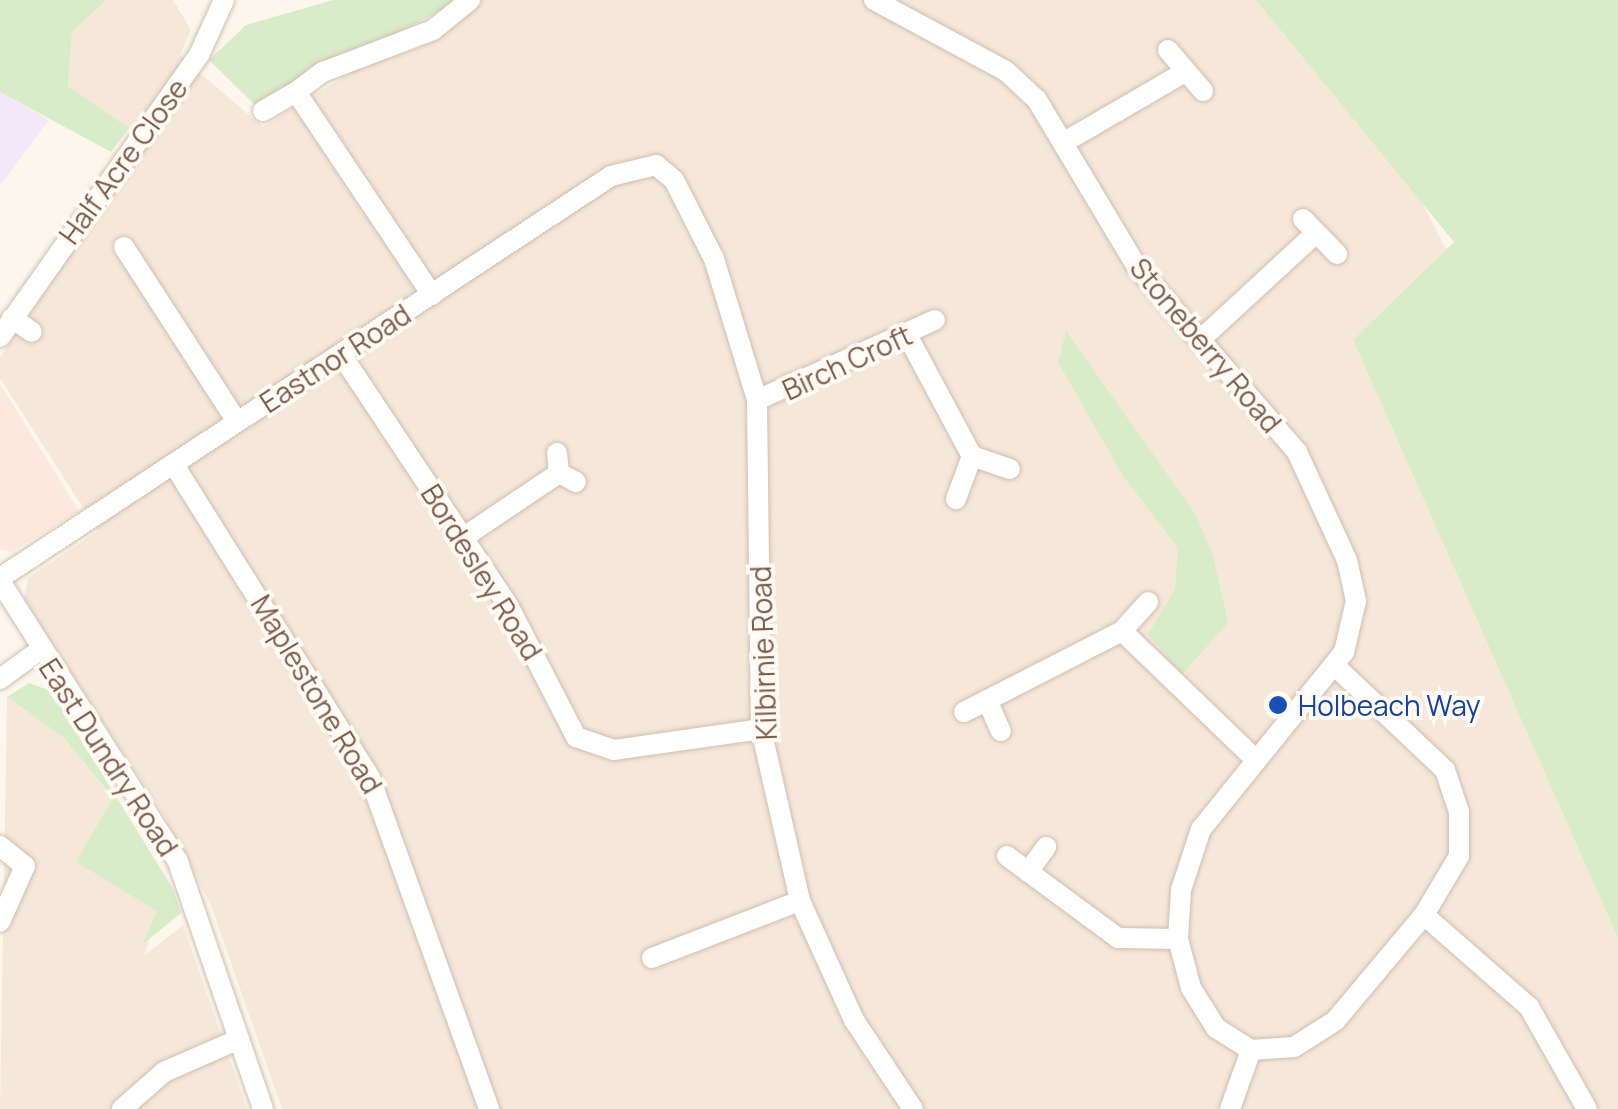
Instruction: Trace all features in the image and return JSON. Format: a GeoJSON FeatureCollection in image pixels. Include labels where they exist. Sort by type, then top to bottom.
{"type":"FeatureCollection","features":[{"type":"Feature","properties":{"kind":"street","name":"Half Acre Close"},"geometry":{"type":"LineString","coordinates":[[0,337],[199,55],[224,0]]}},
{"type":"Feature","properties":{"kind":"street"},"geometry":{"type":"LineString","coordinates":[[263,111],[322,72],[432,30],[470,0]]}},
{"type":"Feature","properties":{"kind":"street","name":"Stoneberry Road"},"geometry":{"type":"LineString","coordinates":[[886,3],[1006,71],[1068,140],[1122,245],[1199,342],[1296,452],[1346,560],[1356,601],[1335,666]]}},
{"type":"Feature","properties":{"kind":"street"},"geometry":{"type":"LineString","coordinates":[[1168,50],[1203,91]]}},
{"type":"Feature","properties":{"kind":"street"},"geometry":{"type":"LineString","coordinates":[[1068,140],[1185,72]]}},
{"type":"Feature","properties":{"kind":"street"},"geometry":{"type":"LineString","coordinates":[[296,92],[432,295]]}},
{"type":"Feature","properties":{"kind":"street","name":"Eastnor Road"},"geometry":{"type":"LineString","coordinates":[[0,579],[634,165],[656,165],[674,180]]}},
{"type":"Feature","properties":{"kind":"street","name":"Kilbirnie Road"},"geometry":{"type":"LineString","coordinates":[[674,180],[714,260],[757,400],[760,729],[800,902],[854,1020],[906,1107]]}},
{"type":"Feature","properties":{"kind":"street"},"geometry":{"type":"LineString","coordinates":[[1199,342],[1309,226],[1337,254]]}},
{"type":"Feature","properties":{"kind":"street"},"geometry":{"type":"LineString","coordinates":[[124,247],[144,298],[237,422]]}},
{"type":"Feature","properties":{"kind":"street"},"geometry":{"type":"LineString","coordinates":[[12,318],[32,332]]}},
{"type":"Feature","properties":{"kind":"street","name":"Birch Croft"},"geometry":{"type":"LineString","coordinates":[[757,400],[907,336],[935,320]]}},
{"type":"Feature","properties":{"kind":"street"},"geometry":{"type":"LineString","coordinates":[[907,336],[972,456],[1010,469]]}},
{"type":"Feature","properties":{"kind":"street","name":"Bordesley Road"},"geometry":{"type":"LineString","coordinates":[[341,354],[464,536],[584,743],[614,750],[760,729]]}},
{"type":"Feature","properties":{"kind":"street"},"geometry":{"type":"LineString","coordinates":[[956,499],[972,456]]}},
{"type":"Feature","properties":{"kind":"street","name":"Maplestone Road"},"geometry":{"type":"LineString","coordinates":[[174,465],[370,778],[489,1109]]}},
{"type":"Feature","properties":{"kind":"street"},"geometry":{"type":"LineString","coordinates":[[464,536],[564,470]]}},
{"type":"Feature","properties":{"kind":"street","name":"East Dundry Road"},"geometry":{"type":"LineString","coordinates":[[0,579],[40,650],[178,862],[262,1109]]}},
{"type":"Feature","properties":{"kind":"street"},"geometry":{"type":"LineString","coordinates":[[964,712],[1122,631],[1148,602]]}},
{"type":"Feature","properties":{"kind":"street"},"geometry":{"type":"LineString","coordinates":[[1122,631],[1256,760]]}},
{"type":"Feature","properties":{"kind":"street"},"geometry":{"type":"LineString","coordinates":[[0,680],[40,650]]}},
{"type":"Feature","properties":{"kind":"street"},"geometry":{"type":"LineString","coordinates":[[1335,666],[1428,746],[1454,790],[1459,856],[1424,916],[1335,1021],[1294,1047],[1251,1050],[1207,1018],[1178,938],[1192,847],[1256,760],[1335,666]]}},
{"type":"Feature","properties":{"kind":"street"},"geometry":{"type":"LineString","coordinates":[[987,700],[1001,732]]}},
{"type":"Feature","properties":{"kind":"street"},"geometry":{"type":"LineString","coordinates":[[0,846],[25,866],[0,922]]}},
{"type":"Feature","properties":{"kind":"street"},"geometry":{"type":"LineString","coordinates":[[1028,872],[1046,847]]}},
{"type":"Feature","properties":{"kind":"street"},"geometry":{"type":"LineString","coordinates":[[1007,856],[1118,938],[1178,938]]}},
{"type":"Feature","properties":{"kind":"street"},"geometry":{"type":"LineString","coordinates":[[647,960],[800,902]]}},
{"type":"Feature","properties":{"kind":"street"},"geometry":{"type":"LineString","coordinates":[[1424,916],[1529,1007],[1587,1109]]}},
{"type":"Feature","properties":{"kind":"street"},"geometry":{"type":"LineString","coordinates":[[122,1109],[164,1072],[239,1039]]}},
{"type":"Feature","properties":{"kind":"street"},"geometry":{"type":"LineString","coordinates":[[1230,1109],[1251,1050]]}},
{"type":"Feature","properties":{"kind":"shaded area"},"geometry":{"type":"Polygon","coordinates":[[[107,0],[173,0],[191,30],[180,56],[263,127],[353,71],[421,47],[478,0],[1257,0],[1403,165],[1448,253],[1353,340],[1618,938],[1618,1109],[282,1109],[210,903],[162,812],[24,601],[28,578],[98,531],[0,378],[0,357],[147,140],[68,87],[72,32],[107,0]]]}},
{"type":"Feature","properties":{"kind":"shaded area"},"geometry":{"type":"Polygon","coordinates":[[[0,92],[49,120],[0,186],[0,92]]]}},
{"type":"Feature","properties":{"kind":"shaded area"},"geometry":{"type":"Polygon","coordinates":[[[0,384],[79,511],[12,552],[0,549],[0,384]]]}},
{"type":"Feature","properties":{"kind":"shaded area"},"geometry":{"type":"Polygon","coordinates":[[[7,697],[63,737],[113,799],[157,911],[145,955],[183,925],[247,1109],[0,1109],[7,697]]]}},
{"type":"Feature","properties":{"kind":"green space"},"geometry":{"type":"Polygon","coordinates":[[[0,0],[107,0],[72,32],[68,86],[129,128],[111,152],[0,92],[0,0]]]}},
{"type":"Feature","properties":{"kind":"green space"},"geometry":{"type":"Polygon","coordinates":[[[333,0],[461,0],[257,107],[209,60],[246,25],[333,0]]]}},
{"type":"Feature","properties":{"kind":"green space"},"geometry":{"type":"Polygon","coordinates":[[[1256,0],[1618,0],[1618,938],[1353,340],[1454,242],[1256,0]]]}},
{"type":"Feature","properties":{"kind":"green space"},"geometry":{"type":"Polygon","coordinates":[[[1066,331],[1196,515],[1213,555],[1228,623],[1182,674],[1148,634],[1175,589],[1178,548],[1123,476],[1058,362],[1066,331]]]}},
{"type":"Feature","properties":{"kind":"green space"},"geometry":{"type":"Polygon","coordinates":[[[29,683],[51,691],[173,889],[181,913],[142,945],[157,911],[76,862],[113,798],[63,737],[7,697],[29,683]]]}},
{"type":"Feature","properties":{"kind":"place","name":"Holbeach Way"},"geometry":{"type":"Point","coordinates":[1278,705]}}]}
